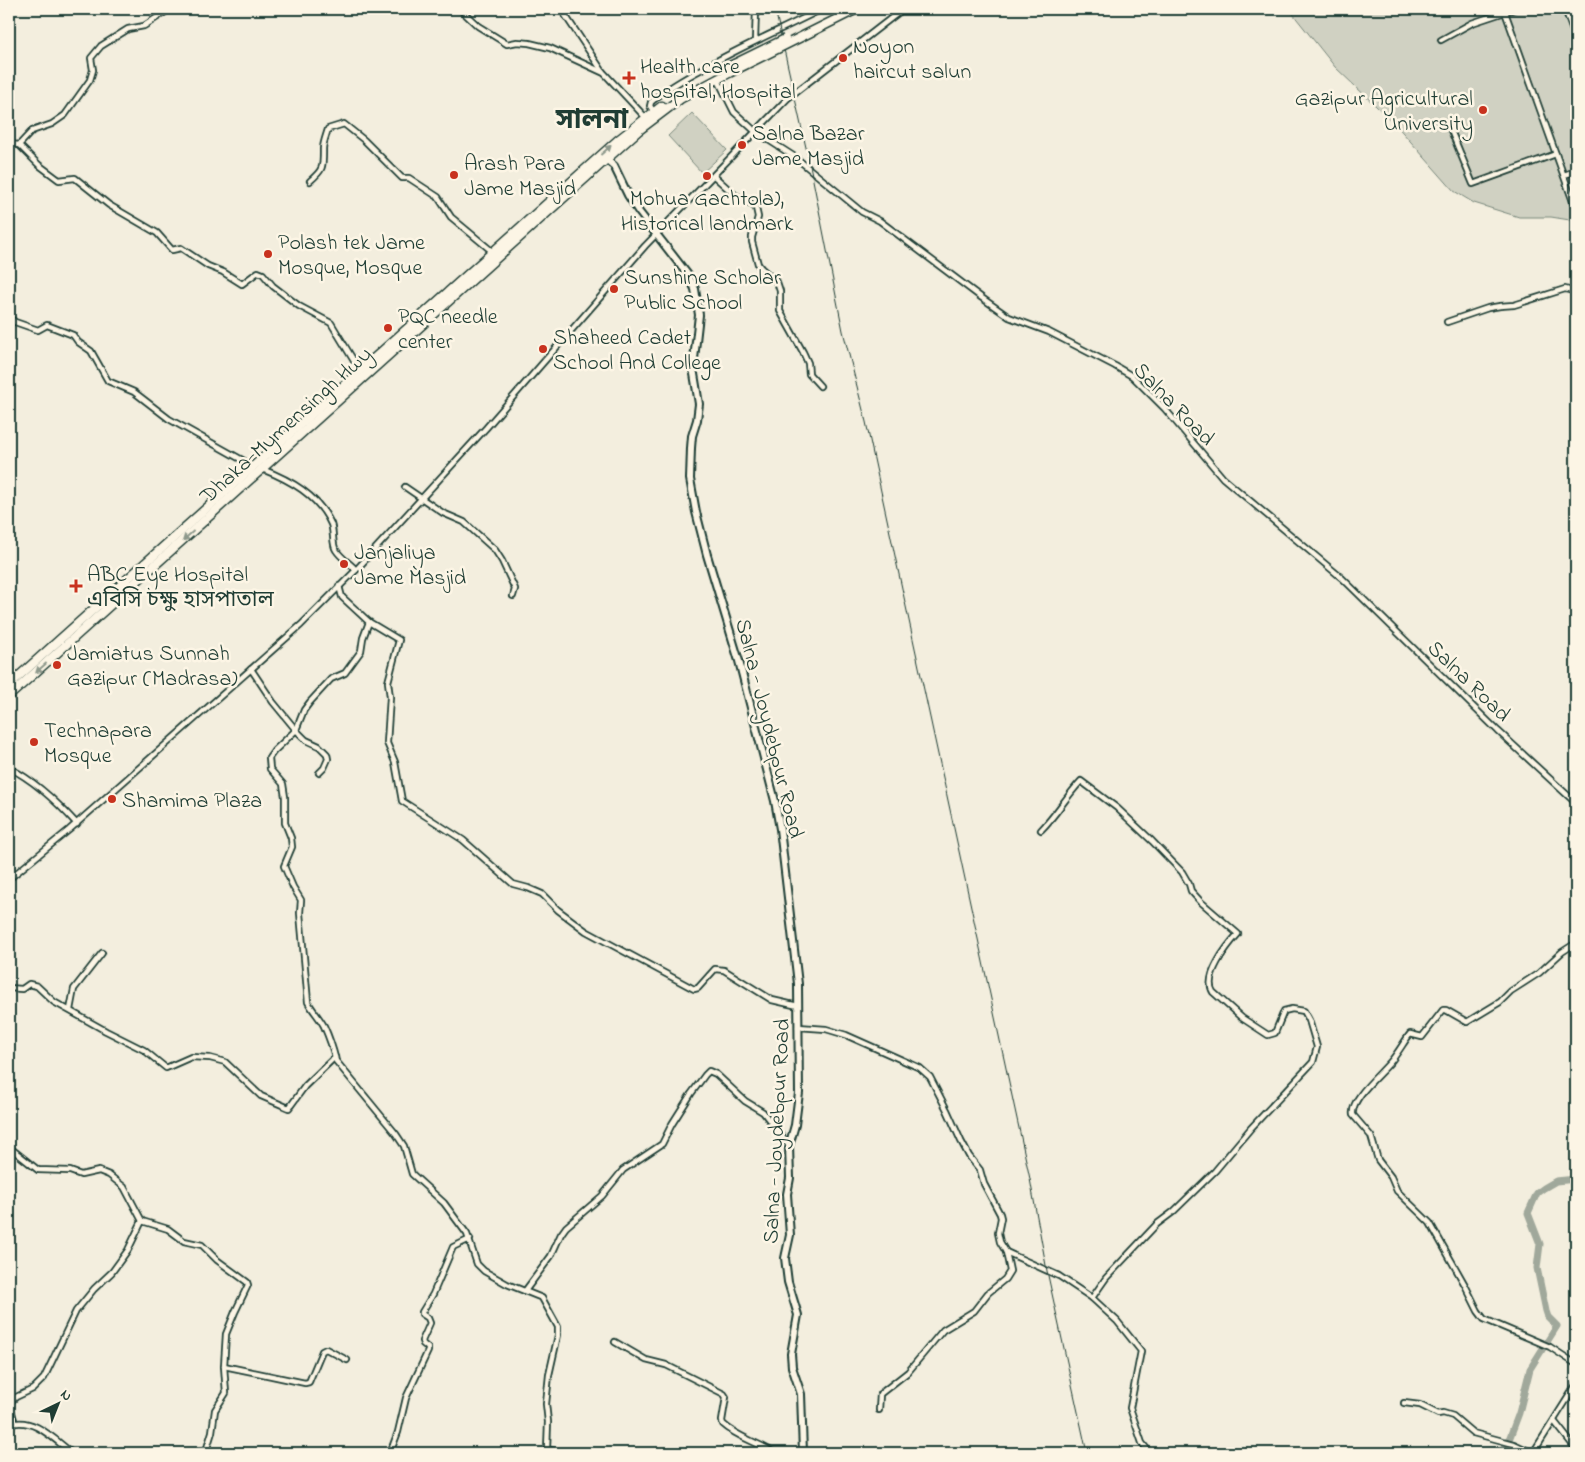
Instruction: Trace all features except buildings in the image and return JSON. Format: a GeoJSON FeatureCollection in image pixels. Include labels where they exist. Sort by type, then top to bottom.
{"type":"FeatureCollection","features":[{"type":"Feature","properties":{"kind":"highway"},"geometry":{"type":"LineString","coordinates":[[728,71],[846,9]]}},
{"type":"Feature","properties":{"kind":"highway"},"geometry":{"type":"LineString","coordinates":[[728,71],[857,9]]}},
{"type":"Feature","properties":{"kind":"highway","name":"Dhaka-Mymensingh Hwy"},"geometry":{"type":"LineString","coordinates":[[9,696],[639,130],[680,99],[728,71]]}},
{"type":"Feature","properties":{"kind":"highway","name":"Dhaka-Mymensingh Hwy"},"geometry":{"type":"LineString","coordinates":[[9,685],[618,140],[684,91],[728,71]]}},
{"type":"Feature","properties":{"kind":"main road","name":"Salna - Joydebpur Road"},"geometry":{"type":"LineString","coordinates":[[607,160],[614,166],[628,195],[656,236],[688,275],[698,299],[699,315],[693,368],[699,404],[692,436],[690,479],[700,530],[739,661],[775,801],[793,930],[798,984],[799,1093],[795,1125],[789,1146],[790,1178],[787,1194],[790,1235],[785,1258],[790,1294],[798,1314],[791,1354],[792,1367],[801,1394],[803,1453]]}},
{"type":"Feature","properties":{"kind":"street"},"geometry":{"type":"LineString","coordinates":[[19,145],[32,131],[52,124],[65,115],[90,80],[93,70],[90,58],[93,53],[128,29],[144,26],[170,9]]}},
{"type":"Feature","properties":{"kind":"street"},"geometry":{"type":"LineString","coordinates":[[460,9],[478,26],[507,44],[529,42],[550,48],[604,73]]}},
{"type":"Feature","properties":{"kind":"street"},"geometry":{"type":"LineString","coordinates":[[561,9],[604,73],[646,118]]}},
{"type":"Feature","properties":{"kind":"street"},"geometry":{"type":"LineString","coordinates":[[755,41],[756,9]]}},
{"type":"Feature","properties":{"kind":"street"},"geometry":{"type":"LineString","coordinates":[[654,112],[650,106],[651,102],[670,88],[728,54],[822,9]]}},
{"type":"Feature","properties":{"kind":"street"},"geometry":{"type":"LineString","coordinates":[[9,879],[77,824],[301,625],[356,570],[486,428],[645,246],[788,98],[903,9]]}},
{"type":"Feature","properties":{"kind":"street"},"geometry":{"type":"LineString","coordinates":[[1441,40],[1472,23],[1514,9]]}},
{"type":"Feature","properties":{"kind":"street"},"geometry":{"type":"LineString","coordinates":[[1565,9],[1576,39]]}},
{"type":"Feature","properties":{"kind":"street"},"geometry":{"type":"LineString","coordinates":[[1505,12],[1576,210]]}},
{"type":"Feature","properties":{"kind":"street","name":"Salna Road"},"geometry":{"type":"LineString","coordinates":[[717,78],[734,112],[756,132],[795,157],[862,212],[880,221],[982,298],[1009,316],[1049,332],[1132,376],[1165,409],[1223,478],[1343,579],[1498,731],[1576,803]]}},
{"type":"Feature","properties":{"kind":"street"},"geometry":{"type":"LineString","coordinates":[[310,181],[319,174],[324,162],[323,148],[328,129],[344,124],[364,140],[402,178],[409,178],[438,197],[451,216],[493,252]]}},
{"type":"Feature","properties":{"kind":"street"},"geometry":{"type":"LineString","coordinates":[[1450,128],[1473,184],[1556,154]]}},
{"type":"Feature","properties":{"kind":"street"},"geometry":{"type":"LineString","coordinates":[[9,144],[19,145],[38,165],[59,180],[75,178],[109,205],[157,233],[172,250],[181,248],[208,266],[223,272],[242,284],[258,272],[263,274],[273,286],[299,306],[331,323],[360,371]]}},
{"type":"Feature","properties":{"kind":"street"},"geometry":{"type":"LineString","coordinates":[[1564,175],[1576,170]]}},
{"type":"Feature","properties":{"kind":"street"},"geometry":{"type":"LineString","coordinates":[[714,176],[735,195],[756,208],[758,217],[752,242],[758,264],[760,268],[777,282],[780,291],[780,311],[803,352],[808,363],[809,374],[820,386]]}},
{"type":"Feature","properties":{"kind":"street"},"geometry":{"type":"LineString","coordinates":[[1447,322],[1488,308],[1514,305],[1565,289],[1576,292]]}},
{"type":"Feature","properties":{"kind":"street"},"geometry":{"type":"LineString","coordinates":[[9,317],[15,322],[38,330],[47,325],[74,335],[78,342],[91,351],[108,381],[134,392],[169,419],[253,466]]}},
{"type":"Feature","properties":{"kind":"street"},"geometry":{"type":"LineString","coordinates":[[262,469],[294,483],[318,505],[329,520],[334,538],[334,546],[356,570]]}},
{"type":"Feature","properties":{"kind":"street"},"geometry":{"type":"LineString","coordinates":[[405,487],[442,513],[464,522],[494,550],[502,561],[515,589],[513,596]]}},
{"type":"Feature","properties":{"kind":"street"},"geometry":{"type":"LineString","coordinates":[[339,586],[342,597],[369,622],[399,640],[388,682],[390,698],[387,743],[395,762],[402,801],[463,840],[513,884],[536,891],[586,931],[645,964],[694,989],[698,988],[715,969],[724,970],[772,1000],[798,1006]]}},
{"type":"Feature","properties":{"kind":"street"},"geometry":{"type":"LineString","coordinates":[[369,622],[362,638],[361,651],[345,673],[331,679],[310,702],[304,710],[296,730],[274,751],[268,763],[270,769],[283,784],[285,823],[292,846],[284,866],[301,900],[300,913],[308,1002],[312,1011],[324,1026],[336,1061],[346,1076],[396,1134],[404,1146],[412,1174],[444,1203],[470,1239],[477,1264],[484,1271],[507,1284],[542,1298],[558,1327],[546,1404],[548,1422],[547,1449],[562,1453]]}},
{"type":"Feature","properties":{"kind":"street"},"geometry":{"type":"LineString","coordinates":[[251,668],[273,702],[296,730],[306,740],[318,746],[327,754],[328,758],[324,768],[319,773]]}},
{"type":"Feature","properties":{"kind":"street"},"geometry":{"type":"LineString","coordinates":[[9,768],[20,773],[38,787],[64,809],[77,824]]}},
{"type":"Feature","properties":{"kind":"street"},"geometry":{"type":"LineString","coordinates":[[1042,830],[1081,781],[1117,808],[1182,872],[1190,884],[1191,891],[1201,902],[1238,934],[1226,946],[1210,980],[1210,987],[1213,992],[1242,1018],[1268,1036],[1275,1033],[1284,1011],[1292,1009],[1304,1012],[1309,1020],[1317,1047],[1313,1062],[1251,1128],[1223,1163],[1173,1212],[1157,1224],[1106,1278],[1092,1298]]}},
{"type":"Feature","properties":{"kind":"street"},"geometry":{"type":"LineString","coordinates":[[1576,943],[1562,952],[1539,973],[1511,991],[1500,1002],[1467,1022],[1443,1010],[1422,1037],[1410,1034],[1392,1060],[1357,1099],[1352,1111],[1353,1115],[1371,1136],[1378,1160],[1391,1177],[1397,1191],[1430,1223],[1484,1319],[1550,1347],[1576,1364]]}},
{"type":"Feature","properties":{"kind":"street"},"geometry":{"type":"LineString","coordinates":[[70,1010],[74,989],[102,953]]}},
{"type":"Feature","properties":{"kind":"street"},"geometry":{"type":"LineString","coordinates":[[9,988],[22,989],[32,984],[37,986],[54,1002],[144,1050],[166,1068],[191,1057],[225,1062],[260,1096],[289,1108],[305,1086],[334,1057]]}},
{"type":"Feature","properties":{"kind":"street"},"geometry":{"type":"LineString","coordinates":[[798,1028],[826,1029],[846,1035],[920,1068],[930,1077],[961,1141],[980,1170],[984,1184],[1001,1218],[998,1233],[1000,1242],[1006,1252],[1010,1271],[1005,1279],[988,1294],[974,1311],[943,1330],[908,1372],[880,1394],[879,1410]]}},
{"type":"Feature","properties":{"kind":"street"},"geometry":{"type":"LineString","coordinates":[[525,1290],[551,1256],[566,1227],[602,1196],[623,1170],[662,1144],[691,1094],[709,1071],[716,1074],[744,1101],[763,1112],[789,1146]]}},
{"type":"Feature","properties":{"kind":"street"},"geometry":{"type":"LineString","coordinates":[[9,1148],[38,1170],[70,1171],[82,1175],[99,1171],[109,1175],[124,1187],[142,1221],[168,1229],[184,1241],[202,1245],[217,1260],[248,1282],[226,1334],[224,1366],[226,1393],[215,1410],[212,1432],[204,1453]]}},
{"type":"Feature","properties":{"kind":"street"},"geometry":{"type":"LineString","coordinates":[[15,1423],[10,1403],[16,1397],[33,1389],[44,1378],[76,1311],[94,1289],[112,1272],[128,1250],[142,1221]]}},
{"type":"Feature","properties":{"kind":"street"},"geometry":{"type":"LineString","coordinates":[[390,1453],[398,1432],[406,1398],[428,1351],[428,1348],[422,1341],[430,1323],[422,1312],[433,1294],[454,1247],[470,1239]]}},
{"type":"Feature","properties":{"kind":"street"},"geometry":{"type":"LineString","coordinates":[[1006,1252],[1059,1276],[1092,1298],[1117,1320],[1141,1351],[1130,1408],[1142,1444],[1150,1453]]}},
{"type":"Feature","properties":{"kind":"street"},"geometry":{"type":"LineString","coordinates":[[615,1342],[646,1360],[666,1365],[724,1394],[726,1397],[723,1424],[745,1439],[763,1446],[774,1453]]}},
{"type":"Feature","properties":{"kind":"street"},"geometry":{"type":"LineString","coordinates":[[224,1366],[305,1383],[309,1382],[322,1351],[326,1349],[346,1360]]}},
{"type":"Feature","properties":{"kind":"street"},"geometry":{"type":"LineString","coordinates":[[1404,1403],[1420,1405],[1438,1414],[1443,1413],[1453,1416],[1473,1433],[1514,1444],[1533,1453],[1576,1385]]}},
{"type":"Feature","properties":{"kind":"street"},"geometry":{"type":"LineString","coordinates":[[1554,1421],[1576,1449]]}},
{"type":"Feature","properties":{"kind":"street"},"geometry":{"type":"LineString","coordinates":[[9,1425],[15,1423],[29,1424],[48,1434],[72,1453]]}},
{"type":"Feature","properties":{"kind":"shaded area"},"geometry":{"type":"Polygon","coordinates":[[[1289,9],[1576,9],[1576,221],[1551,217],[1519,217],[1474,203],[1454,191],[1396,125],[1335,67],[1289,9]]]}},
{"type":"Feature","properties":{"kind":"shaded area"},"geometry":{"type":"Polygon","coordinates":[[[692,113],[727,150],[702,173],[668,136],[692,113]]]}},
{"type":"Feature","properties":{"kind":"waterway"},"geometry":{"type":"LineString","coordinates":[[1501,1453],[1510,1437],[1519,1413],[1530,1369],[1557,1326],[1548,1317],[1546,1311],[1537,1268],[1540,1244],[1528,1213],[1537,1193],[1544,1188],[1556,1181],[1576,1179]]}},
{"type":"Feature","properties":{"kind":"railway"},"geometry":{"type":"LineString","coordinates":[[775,9],[811,170],[843,331],[866,422],[1030,1179],[1047,1271],[1087,1453]]}},
{"type":"Feature","properties":{"kind":"place","name":"Noyon haircut salun"},"geometry":{"type":"Point","coordinates":[843,58]}},
{"type":"Feature","properties":{"kind":"place","name":"Health care hospital, Hospital"},"geometry":{"type":"Point","coordinates":[629,78]}},
{"type":"Feature","properties":{"kind":"place","name":"Gazipur Agricultural University"},"geometry":{"type":"Point","coordinates":[1483,110]}},
{"type":"Feature","properties":{"kind":"place","name":"Salna Bazar Jame Masjid"},"geometry":{"type":"Point","coordinates":[742,145]}},
{"type":"Feature","properties":{"kind":"place","name":"Arash Para Jame Masjid"},"geometry":{"type":"Point","coordinates":[454,175]}},
{"type":"Feature","properties":{"kind":"place","name":"Mohua Gachtola), Historical landmark"},"geometry":{"type":"Point","coordinates":[707,176]}},
{"type":"Feature","properties":{"kind":"place","name":"Polash tek Jame Mosque, Mosque"},"geometry":{"type":"Point","coordinates":[268,254]}},
{"type":"Feature","properties":{"kind":"place","name":"Sunshine Scholar Public School"},"geometry":{"type":"Point","coordinates":[614,289]}},
{"type":"Feature","properties":{"kind":"place","name":"PQC needle center"},"geometry":{"type":"Point","coordinates":[388,328]}},
{"type":"Feature","properties":{"kind":"place","name":"Shaheed Cadet School And College"},"geometry":{"type":"Point","coordinates":[543,349]}},
{"type":"Feature","properties":{"kind":"place","name":"Janjaliya Jame Masjid"},"geometry":{"type":"Point","coordinates":[344,564]}},
{"type":"Feature","properties":{"kind":"place","name":"ABC Eye Hospital এবিসি চক্ষু হাসপাতাল"},"geometry":{"type":"Point","coordinates":[76,586]}},
{"type":"Feature","properties":{"kind":"place","name":"Jamiatus Sunnah Gazipur (Madrasa)"},"geometry":{"type":"Point","coordinates":[57,665]}},
{"type":"Feature","properties":{"kind":"place","name":"Technapara Mosque"},"geometry":{"type":"Point","coordinates":[34,742]}},
{"type":"Feature","properties":{"kind":"place","name":"Shamima Plaza"},"geometry":{"type":"Point","coordinates":[112,799]}},
{"type":"Feature","properties":{"kind":"district","name":"সালনা"},"geometry":{"type":"Point","coordinates":[592,118]}}]}
